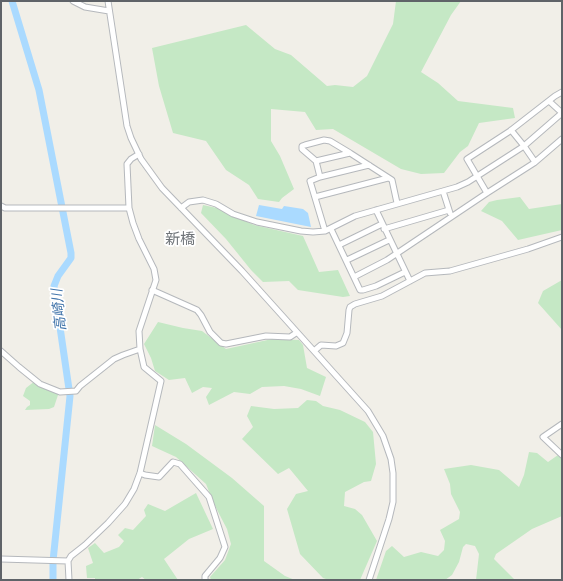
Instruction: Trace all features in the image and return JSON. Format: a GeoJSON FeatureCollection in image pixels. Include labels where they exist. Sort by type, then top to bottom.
{"type":"FeatureCollection","features":[{"type":"Feature","properties":{"kind":"street"},"geometry":{"type":"LineString","coordinates":[[73,1],[86,7],[109,11]]}},
{"type":"Feature","properties":{"kind":"street"},"geometry":{"type":"LineString","coordinates":[[108,1],[127,126],[139,154],[162,188],[242,271],[296,333],[368,411],[383,436],[391,459],[394,487],[393,502],[369,580]]}},
{"type":"Feature","properties":{"kind":"street"},"geometry":{"type":"LineString","coordinates":[[487,193],[467,159],[511,130],[562,92]]}},
{"type":"Feature","properties":{"kind":"street"},"geometry":{"type":"LineString","coordinates":[[181,208],[189,202],[203,200],[216,204],[233,214],[257,222],[300,231],[324,232],[355,216],[443,191],[477,177],[524,146],[562,113],[549,101]]}},
{"type":"Feature","properties":{"kind":"street"},"geometry":{"type":"LineString","coordinates":[[511,130],[535,162]]}},
{"type":"Feature","properties":{"kind":"street"},"geometry":{"type":"LineString","coordinates":[[354,277],[396,254],[451,216],[535,162],[562,139]]}},
{"type":"Feature","properties":{"kind":"street"},"geometry":{"type":"LineString","coordinates":[[320,177],[316,161],[303,151],[302,146],[324,140],[350,153],[392,180],[397,204]]}},
{"type":"Feature","properties":{"kind":"street"},"geometry":{"type":"LineString","coordinates":[[316,161],[350,153]]}},
{"type":"Feature","properties":{"kind":"street"},"geometry":{"type":"LineString","coordinates":[[69,580],[68,561],[72,554],[85,545],[125,504],[134,489],[140,473],[162,381],[144,367],[140,349],[139,331],[156,280],[154,269],[137,234],[129,208],[127,164],[131,159],[139,154]]}},
{"type":"Feature","properties":{"kind":"street"},"geometry":{"type":"LineString","coordinates":[[324,232],[310,180],[369,165]]}},
{"type":"Feature","properties":{"kind":"street"},"geometry":{"type":"LineString","coordinates":[[315,197],[388,178]]}},
{"type":"Feature","properties":{"kind":"street"},"geometry":{"type":"LineString","coordinates":[[443,191],[451,216]]}},
{"type":"Feature","properties":{"kind":"street"},"geometry":{"type":"LineString","coordinates":[[1,206],[5,208],[129,208]]}},
{"type":"Feature","properties":{"kind":"street"},"geometry":{"type":"LineString","coordinates":[[376,210],[389,240],[410,281]]}},
{"type":"Feature","properties":{"kind":"street"},"geometry":{"type":"LineString","coordinates":[[339,245],[383,226],[449,210]]}},
{"type":"Feature","properties":{"kind":"street"},"geometry":{"type":"LineString","coordinates":[[331,229],[360,290],[376,286],[405,272]]}},
{"type":"Feature","properties":{"kind":"street"},"geometry":{"type":"LineString","coordinates":[[314,351],[322,345],[336,346],[343,343],[347,333],[349,310],[351,306],[382,296],[428,272],[450,271],[528,249],[562,237]]}},
{"type":"Feature","properties":{"kind":"street"},"geometry":{"type":"LineString","coordinates":[[347,260],[389,240]]}},
{"type":"Feature","properties":{"kind":"street"},"geometry":{"type":"LineString","coordinates":[[152,290],[197,310],[210,332],[221,343],[226,344],[266,336],[290,337],[296,333]]}},
{"type":"Feature","properties":{"kind":"street"},"geometry":{"type":"LineString","coordinates":[[1,351],[18,367],[40,384],[60,392],[76,391],[80,386],[114,359],[140,349]]}},
{"type":"Feature","properties":{"kind":"street"},"geometry":{"type":"LineString","coordinates":[[562,424],[543,437],[562,456]]}},
{"type":"Feature","properties":{"kind":"street"},"geometry":{"type":"LineString","coordinates":[[140,473],[159,477],[173,462],[180,464],[209,497],[225,547],[220,558],[205,576],[205,580]]}},
{"type":"Feature","properties":{"kind":"street"},"geometry":{"type":"LineString","coordinates":[[1,559],[68,561]]}},
{"type":"Feature","properties":{"kind":"green space"},"geometry":{"type":"Polygon","coordinates":[[[396,1],[461,1],[451,15],[421,72],[438,83],[458,101],[513,108],[515,118],[479,123],[468,146],[460,152],[444,173],[421,174],[401,169],[333,129],[316,130],[305,112],[271,109],[271,141],[280,156],[294,189],[279,202],[258,199],[249,185],[226,170],[206,141],[173,133],[159,86],[152,48],[246,25],[275,49],[291,55],[327,86],[335,85],[353,87],[367,76],[393,24],[396,1]]]}},
{"type":"Feature","properties":{"kind":"green space"},"geometry":{"type":"Polygon","coordinates":[[[520,197],[529,209],[562,204],[562,230],[518,240],[502,221],[481,211],[489,202],[520,197]]]}},
{"type":"Feature","properties":{"kind":"green space"},"geometry":{"type":"Polygon","coordinates":[[[203,205],[217,208],[254,225],[303,236],[319,272],[338,270],[350,296],[343,297],[298,290],[289,281],[263,282],[251,270],[226,239],[201,213],[203,205]]]}},
{"type":"Feature","properties":{"kind":"green space"},"geometry":{"type":"Polygon","coordinates":[[[562,280],[562,330],[538,303],[543,291],[562,280]]]}},
{"type":"Feature","properties":{"kind":"green space"},"geometry":{"type":"Polygon","coordinates":[[[158,322],[202,331],[226,349],[272,339],[299,340],[303,345],[307,368],[326,377],[320,396],[301,389],[284,386],[262,387],[250,394],[234,392],[209,405],[206,397],[212,388],[203,387],[192,393],[185,378],[169,380],[155,371],[151,358],[144,344],[158,322]]]}},
{"type":"Feature","properties":{"kind":"green space"},"geometry":{"type":"Polygon","coordinates":[[[35,381],[59,392],[54,407],[49,409],[25,410],[30,405],[30,401],[23,396],[26,388],[35,381]]]}},
{"type":"Feature","properties":{"kind":"green space"},"geometry":{"type":"Polygon","coordinates":[[[307,400],[316,401],[323,406],[340,410],[365,422],[373,432],[376,464],[371,481],[364,482],[345,492],[344,506],[355,509],[362,515],[377,541],[360,580],[329,580],[323,578],[300,554],[287,509],[296,494],[308,491],[289,468],[278,474],[242,439],[253,427],[247,416],[251,406],[274,409],[298,408],[307,400]]]}},
{"type":"Feature","properties":{"kind":"green space"},"geometry":{"type":"Polygon","coordinates":[[[155,425],[186,444],[232,478],[264,506],[264,561],[285,576],[295,580],[211,580],[210,577],[225,560],[231,544],[227,529],[214,504],[206,484],[176,457],[152,446],[155,425]]]}},
{"type":"Feature","properties":{"kind":"green space"},"geometry":{"type":"Polygon","coordinates":[[[562,447],[562,516],[532,529],[496,554],[494,559],[515,580],[476,580],[479,554],[475,546],[466,544],[463,547],[459,562],[452,575],[445,580],[376,580],[386,551],[392,546],[404,557],[421,552],[438,556],[444,550],[445,541],[440,530],[459,519],[460,512],[451,494],[450,484],[444,469],[471,465],[499,470],[519,487],[524,475],[529,452],[537,453],[548,462],[558,455],[562,447]]]}},
{"type":"Feature","properties":{"kind":"green space"},"geometry":{"type":"Polygon","coordinates":[[[196,493],[213,529],[189,539],[164,559],[178,580],[146,580],[142,577],[137,580],[95,580],[95,578],[87,578],[86,566],[93,563],[88,548],[95,543],[104,553],[119,547],[124,541],[118,535],[125,528],[133,530],[146,516],[144,510],[148,504],[165,511],[196,493]]]}},
{"type":"Feature","properties":{"kind":"water"},"geometry":{"type":"Polygon","coordinates":[[[259,205],[282,209],[284,206],[303,209],[308,213],[311,227],[256,216],[259,205]]]}},
{"type":"Feature","properties":{"kind":"waterway","name":"高崎川"},"geometry":{"type":"LineString","coordinates":[[12,1],[39,90],[71,253],[71,258],[58,276],[54,286],[70,396],[53,561],[53,580]]}},
{"type":"Feature","properties":{"kind":"district","name":"新橋"},"geometry":{"type":"Point","coordinates":[180,239]}}]}
